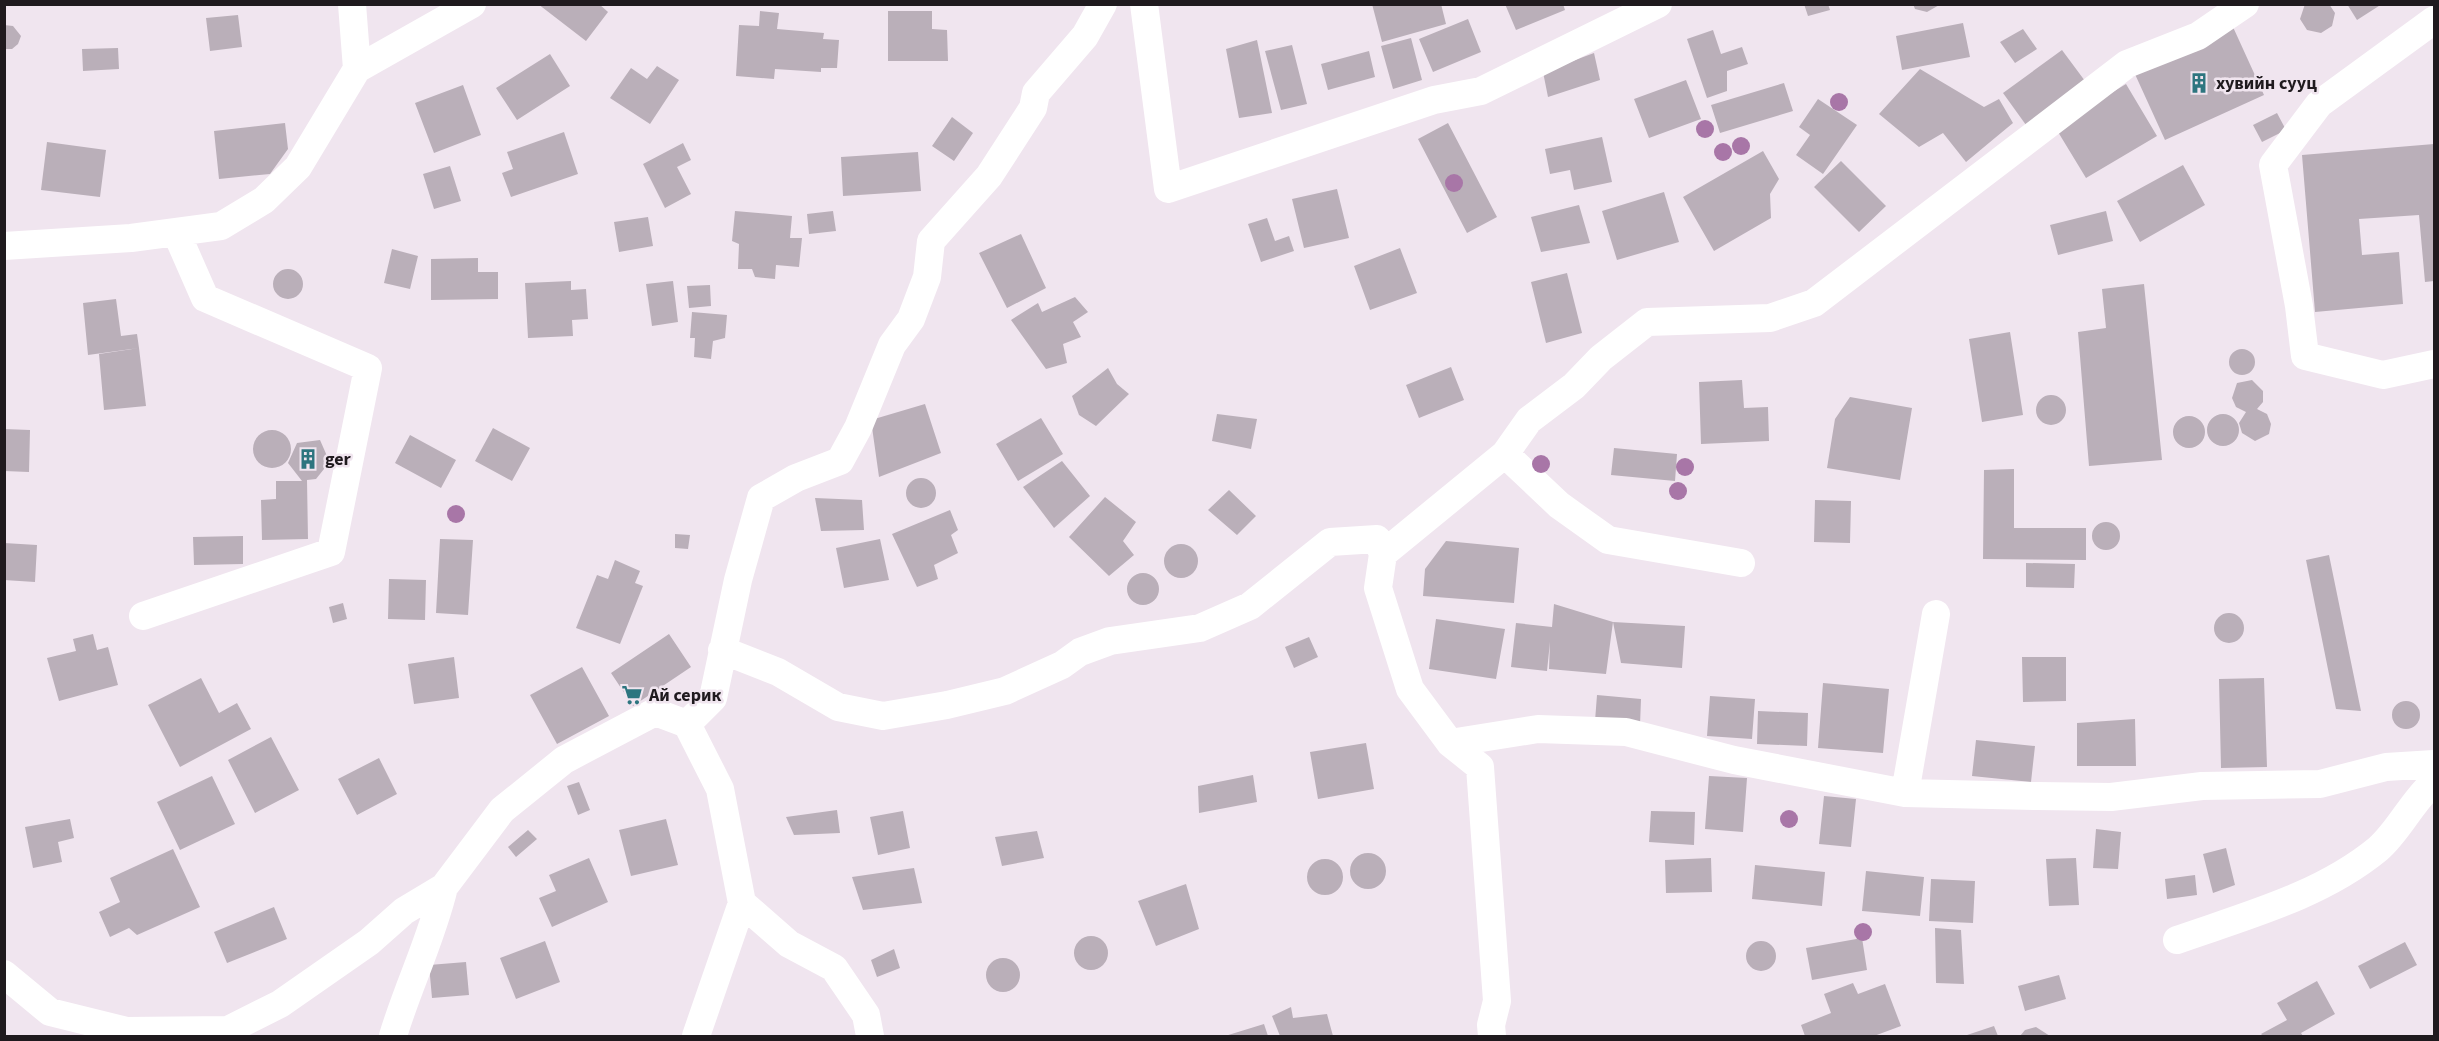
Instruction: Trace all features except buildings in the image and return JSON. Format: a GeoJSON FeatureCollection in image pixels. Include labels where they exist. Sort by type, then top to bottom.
{"type":"FeatureCollection","features":[{"type":"Feature","properties":{"kind":"street"},"geometry":{"type":"LineString","coordinates":[[352,4],[357,69]]}},
{"type":"Feature","properties":{"kind":"street"},"geometry":{"type":"LineString","coordinates":[[4,246],[131,238],[221,226],[264,200],[298,167],[357,69],[472,4]]}},
{"type":"Feature","properties":{"kind":"street"},"geometry":{"type":"LineString","coordinates":[[687,724],[713,698],[738,580],[761,498],[796,478],[840,461],[858,428],[891,345],[912,319],[927,277],[931,241],[989,176],[1033,108],[1036,93],[1085,36],[1103,4]]}},
{"type":"Feature","properties":{"kind":"street"},"geometry":{"type":"LineString","coordinates":[[1144,4],[1168,189],[1434,100],[1481,91],[1658,4]]}},
{"type":"Feature","properties":{"kind":"street"},"geometry":{"type":"LineString","coordinates":[[1383,554],[1505,454],[1529,420],[1574,386],[1601,358],[1647,322],[1770,318],[1814,303],[2127,64],[2198,36],[2245,4]]}},
{"type":"Feature","properties":{"kind":"street"},"geometry":{"type":"LineString","coordinates":[[2434,20],[2319,104],[2273,165],[2299,306],[2305,356],[2383,375],[2434,364]]}},
{"type":"Feature","properties":{"kind":"street"},"geometry":{"type":"LineString","coordinates":[[143,616],[331,552],[368,368],[205,298],[176,232]]}},
{"type":"Feature","properties":{"kind":"street"},"geometry":{"type":"LineString","coordinates":[[1505,454],[1559,505],[1608,540],[1740,563]]}},
{"type":"Feature","properties":{"kind":"street"},"geometry":{"type":"LineString","coordinates":[[722,650],[778,672],[838,707],[883,716],[947,705],[1005,691],[1062,665],[1080,652],[1110,641],[1200,628],[1250,606],[1330,542],[1377,539],[1383,554],[1378,588],[1410,689],[1450,743],[1480,767],[1497,1001],[1491,1025],[1492,1036]]}},
{"type":"Feature","properties":{"kind":"street"},"geometry":{"type":"LineString","coordinates":[[1905,793],[1936,614]]}},
{"type":"Feature","properties":{"kind":"street"},"geometry":{"type":"LineString","coordinates":[[4,974],[50,1012],[127,1031],[228,1030],[280,1004],[369,942],[404,911],[444,886],[502,810],[564,760],[655,712],[687,724],[720,789],[742,903],[696,1036]]}},
{"type":"Feature","properties":{"kind":"street"},"geometry":{"type":"LineString","coordinates":[[1450,743],[1538,729],[1626,732],[1734,760],[1905,793],[2110,797],[2202,786],[2320,784],[2386,767],[2434,764]]}},
{"type":"Feature","properties":{"kind":"street"},"geometry":{"type":"LineString","coordinates":[[2177,940],[2273,906],[2333,879],[2379,848],[2420,794],[2434,782]]}},
{"type":"Feature","properties":{"kind":"street"},"geometry":{"type":"LineString","coordinates":[[393,1036],[406,991],[436,923],[444,886]]}},
{"type":"Feature","properties":{"kind":"street"},"geometry":{"type":"LineString","coordinates":[[742,903],[789,944],[834,968],[866,1015],[870,1036]]}},
{"type":"Feature","properties":{"kind":"place","name":"хувийн сууц"},"geometry":{"type":"Point","coordinates":[2199,83]}},
{"type":"Feature","properties":{"kind":"place","name":"ger"},"geometry":{"type":"Point","coordinates":[308,459]}},
{"type":"Feature","properties":{"kind":"place","name":"Ай серик"},"geometry":{"type":"Point","coordinates":[632,695]}}]}
